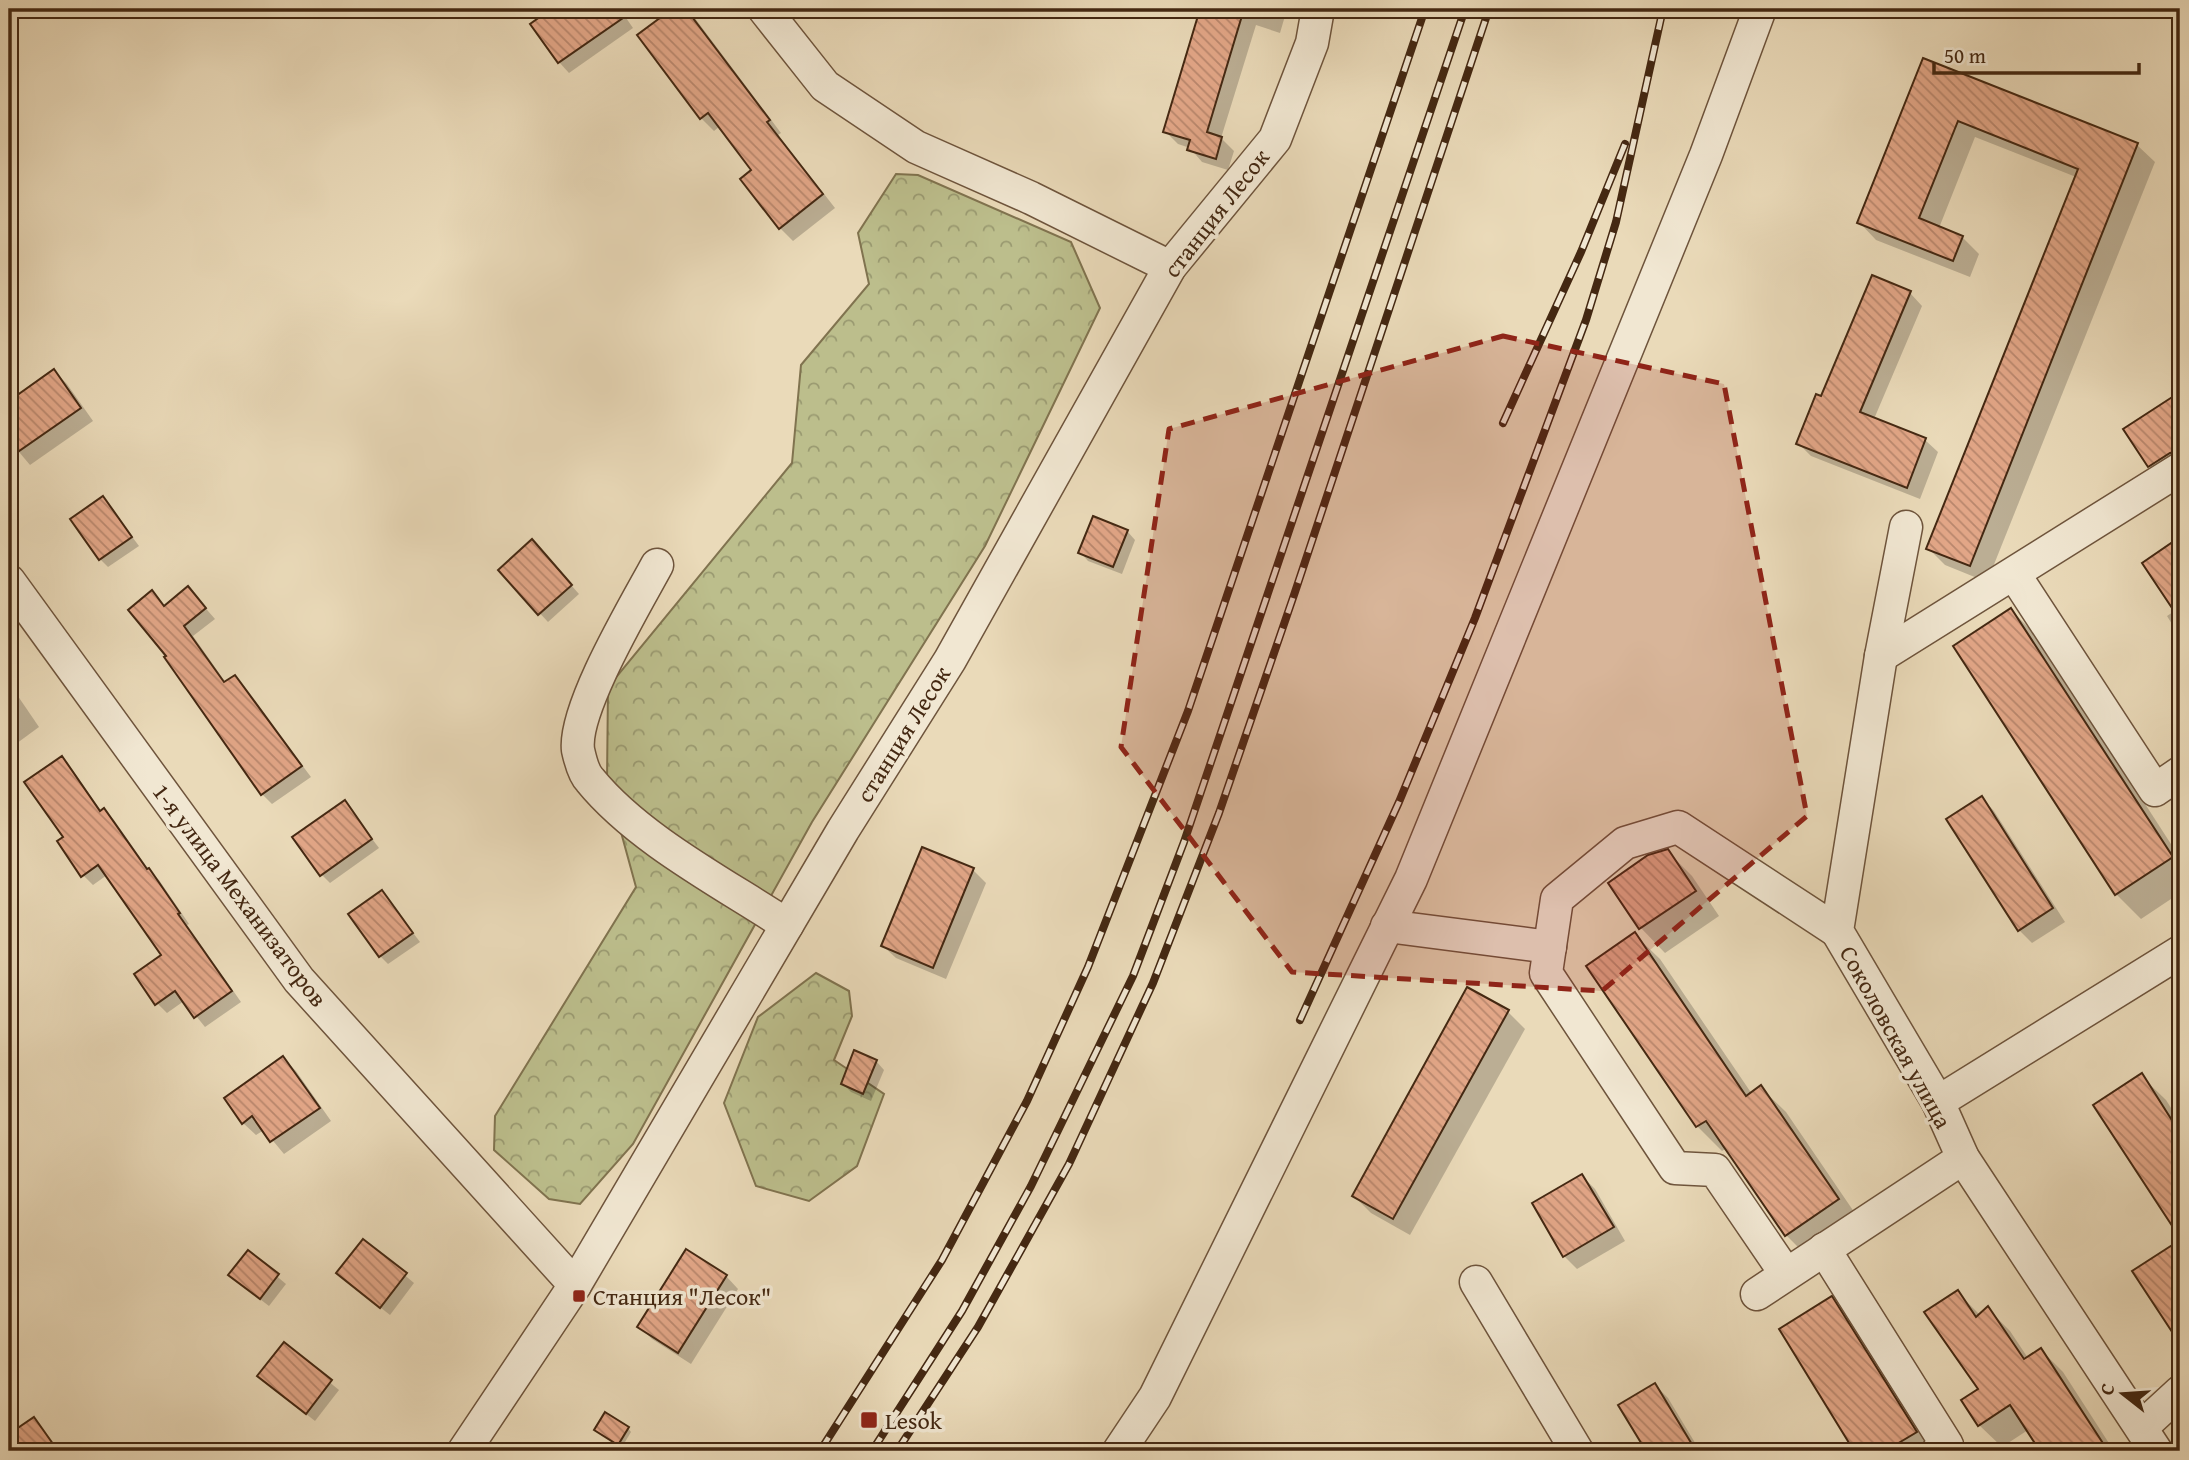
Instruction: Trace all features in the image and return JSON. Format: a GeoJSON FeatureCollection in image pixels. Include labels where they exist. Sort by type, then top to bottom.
{"type":"FeatureCollection","features":[{"type":"Feature","properties":{"kind":"street"},"geometry":{"type":"LineString","coordinates":[[764,9],[825,86],[916,147],[1031,198],[1170,267]]}},
{"type":"Feature","properties":{"kind":"street","name":"станция Лесок"},"geometry":{"type":"LineString","coordinates":[[464,1451],[575,1285],[843,830],[950,660],[1170,267],[1275,139],[1312,43],[1318,9]]}},
{"type":"Feature","properties":{"kind":"street"},"geometry":{"type":"LineString","coordinates":[[1118,1451],[1156,1397],[1411,879],[1685,207],[1760,9]]}},
{"type":"Feature","properties":{"kind":"street"},"geometry":{"type":"LineString","coordinates":[[1881,656],[2014,574],[2175,483]]}},
{"type":"Feature","properties":{"kind":"street","name":"Соколовская улица"},"geometry":{"type":"LineString","coordinates":[[1906,527],[1881,656],[1837,931],[1938,1102],[1962,1158],[2149,1439]]}},
{"type":"Feature","properties":{"kind":"street"},"geometry":{"type":"LineString","coordinates":[[657,565],[609,656],[585,709],[578,749],[587,778],[638,828],[787,925]]}},
{"type":"Feature","properties":{"kind":"street"},"geometry":{"type":"LineString","coordinates":[[2014,574],[2155,790],[2176,785]]}},
{"type":"Feature","properties":{"kind":"street","name":"1-я улица Механизаторов"},"geometry":{"type":"LineString","coordinates":[[9,581],[299,980],[575,1285]]}},
{"type":"Feature","properties":{"kind":"street"},"geometry":{"type":"LineString","coordinates":[[1786,1275],[1715,1170],[1675,1168],[1546,973],[1557,899],[1625,843],[1678,827],[1837,931]]}},
{"type":"Feature","properties":{"kind":"street"},"geometry":{"type":"LineString","coordinates":[[1387,926],[1550,947]]}},
{"type":"Feature","properties":{"kind":"street"},"geometry":{"type":"LineString","coordinates":[[1938,1102],[2180,952]]}},
{"type":"Feature","properties":{"kind":"street"},"geometry":{"type":"LineString","coordinates":[[1757,1294],[1962,1158]]}},
{"type":"Feature","properties":{"kind":"street"},"geometry":{"type":"LineString","coordinates":[[1824,1249],[1947,1445],[1938,1451]]}},
{"type":"Feature","properties":{"kind":"street"},"geometry":{"type":"LineString","coordinates":[[1476,1282],[1577,1451]]}},
{"type":"Feature","properties":{"kind":"street"},"geometry":{"type":"LineString","coordinates":[[2149,1439],[2180,1392]]}},
{"type":"Feature","properties":{"kind":"highlighted area"},"geometry":{"type":"Polygon","coordinates":[[[1503,336],[1724,384],[1807,816],[1602,991],[1292,972],[1121,747],[1169,429],[1503,336]]]}},
{"type":"Feature","properties":{"kind":"green space"},"geometry":{"type":"Polygon","coordinates":[[[896,174],[918,175],[1071,242],[1100,308],[985,546],[812,822],[633,1144],[580,1204],[549,1199],[494,1150],[495,1116],[636,887],[607,781],[608,687],[792,463],[801,365],[869,284],[858,233],[896,174]]]}},
{"type":"Feature","properties":{"kind":"green space"},"geometry":{"type":"Polygon","coordinates":[[[816,973],[849,991],[852,1016],[834,1060],[884,1094],[857,1166],[809,1201],[756,1186],[724,1103],[758,1017],[816,973]]]}},
{"type":"Feature","properties":{"kind":"building"},"geometry":{"type":"Polygon","coordinates":[[[551,9],[636,9],[558,63],[530,24],[551,9]]]}},
{"type":"Feature","properties":{"kind":"building"},"geometry":{"type":"Polygon","coordinates":[[[672,9],[686,9],[770,120],[767,122],[823,194],[779,229],[740,179],[751,170],[708,113],[700,119],[637,35],[672,9]]]}},
{"type":"Feature","properties":{"kind":"building"},"geometry":{"type":"Polygon","coordinates":[[[1200,9],[1244,9],[1207,132],[1222,137],[1216,159],[1187,150],[1190,140],[1163,132],[1200,9]]]}},
{"type":"Feature","properties":{"kind":"building"},"geometry":{"type":"Polygon","coordinates":[[[1923,58],[2138,143],[1970,566],[1926,549],[2078,169],[1958,121],[1919,218],[1963,236],[1953,261],[1857,223],[1923,58]]]}},
{"type":"Feature","properties":{"kind":"building"},"geometry":{"type":"Polygon","coordinates":[[[1872,275],[1911,291],[1860,412],[1926,438],[1907,488],[1796,444],[1816,394],[1821,396],[1872,275]]]}},
{"type":"Feature","properties":{"kind":"building"},"geometry":{"type":"Polygon","coordinates":[[[54,369],[81,408],[9,458],[9,401],[54,369]]]}},
{"type":"Feature","properties":{"kind":"building"},"geometry":{"type":"Polygon","coordinates":[[[2180,392],[2180,451],[2170,453],[2148,467],[2123,429],[2180,392]]]}},
{"type":"Feature","properties":{"kind":"building"},"geometry":{"type":"Polygon","coordinates":[[[103,496],[132,537],[99,560],[70,519],[103,496]]]}},
{"type":"Feature","properties":{"kind":"building"},"geometry":{"type":"Polygon","coordinates":[[[1093,516],[1128,530],[1113,567],[1078,553],[1093,516]]]}},
{"type":"Feature","properties":{"kind":"building"},"geometry":{"type":"Polygon","coordinates":[[[2180,537],[2180,620],[2142,563],[2180,537]]]}},
{"type":"Feature","properties":{"kind":"building"},"geometry":{"type":"Polygon","coordinates":[[[532,539],[572,585],[538,615],[498,570],[532,539]]]}},
{"type":"Feature","properties":{"kind":"building"},"geometry":{"type":"Polygon","coordinates":[[[188,586],[206,608],[184,626],[224,682],[235,675],[302,766],[261,795],[164,657],[166,656],[128,610],[152,590],[164,606],[188,586]]]}},
{"type":"Feature","properties":{"kind":"building"},"geometry":{"type":"Polygon","coordinates":[[[2011,608],[2173,857],[2115,895],[1953,646],[2011,608]]]}},
{"type":"Feature","properties":{"kind":"building"},"geometry":{"type":"Polygon","coordinates":[[[62,756],[100,811],[104,808],[147,869],[149,868],[232,991],[194,1018],[175,991],[155,1005],[134,974],[161,955],[98,865],[81,877],[57,841],[63,837],[24,782],[62,756]]]}},
{"type":"Feature","properties":{"kind":"building"},"geometry":{"type":"Polygon","coordinates":[[[1982,796],[2053,908],[2018,931],[1946,819],[1982,796]]]}},
{"type":"Feature","properties":{"kind":"building"},"geometry":{"type":"Polygon","coordinates":[[[345,800],[372,839],[320,876],[292,837],[345,800]]]}},
{"type":"Feature","properties":{"kind":"building"},"geometry":{"type":"Polygon","coordinates":[[[922,847],[974,868],[933,968],[881,946],[922,847]]]}},
{"type":"Feature","properties":{"kind":"building"},"geometry":{"type":"Polygon","coordinates":[[[1668,849],[1696,891],[1639,929],[1608,883],[1648,855],[1668,849]]]}},
{"type":"Feature","properties":{"kind":"building"},"geometry":{"type":"Polygon","coordinates":[[[382,890],[413,933],[379,957],[348,914],[382,890]]]}},
{"type":"Feature","properties":{"kind":"building"},"geometry":{"type":"Polygon","coordinates":[[[1635,932],[1746,1096],[1761,1085],[1839,1199],[1785,1236],[1706,1121],[1696,1127],[1586,966],[1635,932]]]}},
{"type":"Feature","properties":{"kind":"building"},"geometry":{"type":"Polygon","coordinates":[[[1467,987],[1509,1010],[1393,1219],[1352,1196],[1467,987]]]}},
{"type":"Feature","properties":{"kind":"building"},"geometry":{"type":"Polygon","coordinates":[[[854,1050],[877,1060],[863,1094],[841,1084],[854,1050]]]}},
{"type":"Feature","properties":{"kind":"building"},"geometry":{"type":"Polygon","coordinates":[[[283,1056],[320,1108],[270,1142],[252,1116],[242,1124],[224,1098],[283,1056]]]}},
{"type":"Feature","properties":{"kind":"building"},"geometry":{"type":"Polygon","coordinates":[[[2142,1073],[2180,1133],[2180,1238],[2093,1105],[2142,1073]]]}},
{"type":"Feature","properties":{"kind":"building"},"geometry":{"type":"Polygon","coordinates":[[[1582,1174],[1614,1227],[1563,1257],[1532,1203],[1582,1174]]]}},
{"type":"Feature","properties":{"kind":"building"},"geometry":{"type":"Polygon","coordinates":[[[363,1239],[407,1273],[380,1308],[336,1273],[363,1239]]]}},
{"type":"Feature","properties":{"kind":"building"},"geometry":{"type":"Polygon","coordinates":[[[2180,1240],[2180,1344],[2132,1271],[2180,1240]]]}},
{"type":"Feature","properties":{"kind":"building"},"geometry":{"type":"Polygon","coordinates":[[[686,1249],[727,1275],[678,1353],[637,1327],[686,1249]]]}},
{"type":"Feature","properties":{"kind":"building"},"geometry":{"type":"Polygon","coordinates":[[[248,1250],[279,1274],[260,1299],[228,1275],[248,1250]]]}},
{"type":"Feature","properties":{"kind":"building"},"geometry":{"type":"Polygon","coordinates":[[[1958,1290],[1976,1317],[1988,1306],[2024,1359],[2041,1348],[2108,1451],[2040,1451],[2010,1405],[1978,1426],[1961,1400],[1978,1389],[1924,1312],[1958,1290]]]}},
{"type":"Feature","properties":{"kind":"building"},"geometry":{"type":"Polygon","coordinates":[[[1832,1296],[1917,1432],[1885,1451],[1854,1451],[1779,1329],[1832,1296]]]}},
{"type":"Feature","properties":{"kind":"building"},"geometry":{"type":"Polygon","coordinates":[[[284,1342],[332,1380],[306,1414],[257,1376],[284,1342]]]}},
{"type":"Feature","properties":{"kind":"building"},"geometry":{"type":"Polygon","coordinates":[[[1655,1383],[1696,1451],[1646,1451],[1618,1405],[1655,1383]]]}},
{"type":"Feature","properties":{"kind":"building"},"geometry":{"type":"Polygon","coordinates":[[[605,1412],[629,1427],[618,1445],[594,1430],[605,1412]]]}},
{"type":"Feature","properties":{"kind":"building"},"geometry":{"type":"Polygon","coordinates":[[[34,1417],[58,1451],[9,1451],[9,1434],[34,1417]]]}},
{"type":"Feature","properties":{"kind":"railway"},"geometry":{"type":"LineString","coordinates":[[820,1451],[942,1260],[1027,1101],[1088,967],[1188,711],[1425,9]]}},
{"type":"Feature","properties":{"kind":"railway"},"geometry":{"type":"LineString","coordinates":[[872,1451],[962,1311],[1031,1186],[1133,976],[1184,842],[1465,9]]}},
{"type":"Feature","properties":{"kind":"railway"},"geometry":{"type":"LineString","coordinates":[[897,1451],[978,1327],[1069,1164],[1153,983],[1219,813],[1489,9]]}},
{"type":"Feature","properties":{"kind":"railway"},"geometry":{"type":"LineString","coordinates":[[1300,1020],[1399,802],[1475,618],[1586,320],[1616,222],[1663,9]]}},
{"type":"Feature","properties":{"kind":"railway"},"geometry":{"type":"LineString","coordinates":[[1503,423],[1581,252],[1625,144]]}},
{"type":"Feature","properties":{"kind":"place","name":"Станция \"Лесок\""},"geometry":{"type":"Point","coordinates":[579,1296]}},
{"type":"Feature","properties":{"kind":"place","name":"Lesok"},"geometry":{"type":"Point","coordinates":[869,1420]}}]}
